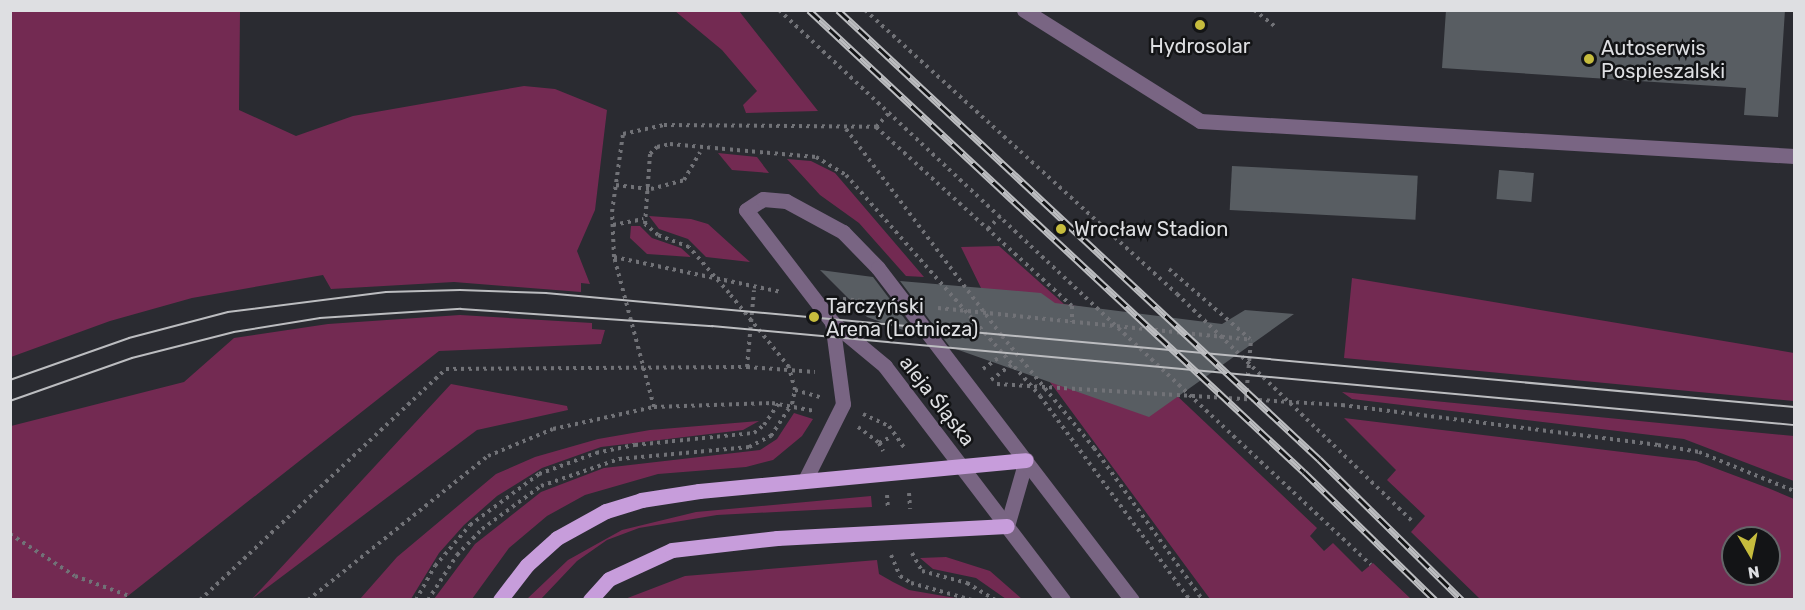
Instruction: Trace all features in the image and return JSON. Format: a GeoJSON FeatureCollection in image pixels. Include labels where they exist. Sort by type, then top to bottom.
{"type":"FeatureCollection","features":[{"type":"Feature","properties":{"kind":"main road"},"geometry":{"type":"LineString","coordinates":[[500,600],[527,565],[557,538],[606,511],[641,500],[699,491],[962,468],[1026,460]]}},
{"type":"Feature","properties":{"kind":"main road"},"geometry":{"type":"LineString","coordinates":[[590,600],[609,579],[672,550],[777,538],[1007,526]]}},
{"type":"Feature","properties":{"kind":"street"},"geometry":{"type":"LineString","coordinates":[[1024,10],[1200,121],[1794,156]]}},
{"type":"Feature","properties":{"kind":"street","name":"aleja Śląska"},"geometry":{"type":"LineString","coordinates":[[1063,600],[885,366],[832,322],[746,210],[763,199],[786,201],[815,213],[843,232],[878,268],[1132,600]]}},
{"type":"Feature","properties":{"kind":"street"},"geometry":{"type":"LineString","coordinates":[[806,480],[843,404],[832,322]]}},
{"type":"Feature","properties":{"kind":"street"},"geometry":{"type":"LineString","coordinates":[[1007,526],[1026,460]]}},
{"type":"Feature","properties":{"kind":"path"},"geometry":{"type":"LineString","coordinates":[[779,10],[1001,215],[1371,565]]}},
{"type":"Feature","properties":{"kind":"path"},"geometry":{"type":"LineString","coordinates":[[865,10],[1177,294],[1413,522]]}},
{"type":"Feature","properties":{"kind":"path"},"geometry":{"type":"LineString","coordinates":[[1254,10],[1277,28]]}},
{"type":"Feature","properties":{"kind":"path"},"geometry":{"type":"LineString","coordinates":[[876,127],[890,112]]}},
{"type":"Feature","properties":{"kind":"path"},"geometry":{"type":"LineString","coordinates":[[654,407],[614,257],[613,225],[623,135],[664,125],[876,127],[1072,306],[1072,322]]}},
{"type":"Feature","properties":{"kind":"path"},"geometry":{"type":"LineString","coordinates":[[845,128],[1012,348],[1094,448],[1203,600]]}},
{"type":"Feature","properties":{"kind":"path"},"geometry":{"type":"LineString","coordinates":[[428,600],[457,555],[482,529],[541,486],[619,459],[749,447],[771,435],[792,404],[795,390],[789,367],[699,257],[675,240],[658,235],[643,219],[650,154],[661,145],[783,152],[832,164],[1012,364],[1060,422],[1190,600]]}},
{"type":"Feature","properties":{"kind":"path"},"geometry":{"type":"LineString","coordinates":[[616,185],[645,188],[684,180],[700,152]]}},
{"type":"Feature","properties":{"kind":"path"},"geometry":{"type":"LineString","coordinates":[[988,229],[1001,215]]}},
{"type":"Feature","properties":{"kind":"path"},"geometry":{"type":"LineString","coordinates":[[613,225],[643,219]]}},
{"type":"Feature","properties":{"kind":"path"},"geometry":{"type":"LineString","coordinates":[[614,257],[714,277],[754,290],[789,293]]}},
{"type":"Feature","properties":{"kind":"path"},"geometry":{"type":"LineString","coordinates":[[1169,269],[1251,340]]}},
{"type":"Feature","properties":{"kind":"path"},"geometry":{"type":"LineString","coordinates":[[747,367],[754,290]]}},
{"type":"Feature","properties":{"kind":"path"},"geometry":{"type":"LineString","coordinates":[[836,298],[884,303]]}},
{"type":"Feature","properties":{"kind":"path"},"geometry":{"type":"LineString","coordinates":[[930,308],[1251,340]]}},
{"type":"Feature","properties":{"kind":"path"},"geometry":{"type":"LineString","coordinates":[[1246,398],[1251,340]]}},
{"type":"Feature","properties":{"kind":"path"},"geometry":{"type":"LineString","coordinates":[[1007,352],[1012,348]]}},
{"type":"Feature","properties":{"kind":"path"},"geometry":{"type":"LineString","coordinates":[[996,376],[1012,364]]}},
{"type":"Feature","properties":{"kind":"path"},"geometry":{"type":"LineString","coordinates":[[200,600],[446,369],[747,367],[817,372]]}},
{"type":"Feature","properties":{"kind":"path"},"geometry":{"type":"LineString","coordinates":[[979,383],[1342,405],[1699,452],[1794,491]]}},
{"type":"Feature","properties":{"kind":"path"},"geometry":{"type":"LineString","coordinates":[[416,600],[435,566],[470,525],[539,474],[616,449],[754,433],[764,425],[780,403]]}},
{"type":"Feature","properties":{"kind":"path"},"geometry":{"type":"LineString","coordinates":[[308,600],[488,456],[553,429],[654,407],[780,403],[818,412]]}},
{"type":"Feature","properties":{"kind":"path"},"geometry":{"type":"LineString","coordinates":[[863,414],[889,426],[905,444],[905,457]]}},
{"type":"Feature","properties":{"kind":"path"},"geometry":{"type":"LineString","coordinates":[[858,427],[879,443],[884,455]]}},
{"type":"Feature","properties":{"kind":"path"},"geometry":{"type":"LineString","coordinates":[[879,443],[891,436]]}},
{"type":"Feature","properties":{"kind":"path"},"geometry":{"type":"LineString","coordinates":[[909,490],[910,508]]}},
{"type":"Feature","properties":{"kind":"path"},"geometry":{"type":"LineString","coordinates":[[887,491],[888,510]]}},
{"type":"Feature","properties":{"kind":"path"},"geometry":{"type":"LineString","coordinates":[[10,534],[75,576],[129,596]]}},
{"type":"Feature","properties":{"kind":"path"},"geometry":{"type":"LineString","coordinates":[[891,555],[900,576],[911,583],[972,600]]}},
{"type":"Feature","properties":{"kind":"path"},"geometry":{"type":"LineString","coordinates":[[913,555],[922,571],[932,576],[967,583],[995,600]]}},
{"type":"Feature","properties":{"kind":"shaded area"},"geometry":{"type":"Polygon","coordinates":[[[11,10],[240,11],[239,110],[296,136],[353,116],[524,86],[555,89],[607,110],[595,210],[577,251],[590,284],[581,283],[581,292],[454,282],[331,289],[323,275],[192,298],[110,321],[11,357],[11,10]]]}},
{"type":"Feature","properties":{"kind":"shaded area"},"geometry":{"type":"Polygon","coordinates":[[[675,11],[739,11],[818,111],[746,113],[743,105],[757,91],[722,50],[675,11]]]}},
{"type":"Feature","properties":{"kind":"shaded area"},"geometry":{"type":"Polygon","coordinates":[[[718,153],[757,157],[769,173],[732,170],[718,153]]]}},
{"type":"Feature","properties":{"kind":"shaded area"},"geometry":{"type":"Polygon","coordinates":[[[787,159],[811,161],[835,173],[924,277],[906,276],[859,223],[820,195],[787,159]]]}},
{"type":"Feature","properties":{"kind":"shaded area"},"geometry":{"type":"Polygon","coordinates":[[[649,216],[691,219],[708,224],[750,262],[706,257],[688,239],[659,229],[649,216]]]}},
{"type":"Feature","properties":{"kind":"shaded area"},"geometry":{"type":"Polygon","coordinates":[[[631,226],[640,226],[652,238],[681,248],[691,257],[647,254],[630,238],[631,226]]]}},
{"type":"Feature","properties":{"kind":"shaded area"},"geometry":{"type":"Polygon","coordinates":[[[999,246],[1064,304],[1083,307],[1317,528],[1310,536],[1324,551],[1333,543],[1362,572],[1373,563],[1411,599],[1210,599],[982,290],[961,247],[999,246]]]}},
{"type":"Feature","properties":{"kind":"shaded area"},"geometry":{"type":"Polygon","coordinates":[[[1352,278],[1794,353],[1794,401],[1344,358],[1352,278]]]}},
{"type":"Feature","properties":{"kind":"shaded area"},"geometry":{"type":"Polygon","coordinates":[[[460,315],[592,323],[592,329],[605,330],[601,344],[439,351],[124,599],[11,599],[11,426],[184,382],[234,338],[328,324],[460,315]]]}},
{"type":"Feature","properties":{"kind":"shaded area"},"geometry":{"type":"Polygon","coordinates":[[[451,384],[567,406],[568,410],[477,430],[252,599],[451,384]]]}},
{"type":"Feature","properties":{"kind":"shaded area"},"geometry":{"type":"Polygon","coordinates":[[[1342,392],[1794,436],[1794,481],[1684,439],[1352,399],[1342,392]]]}},
{"type":"Feature","properties":{"kind":"shaded area"},"geometry":{"type":"Polygon","coordinates":[[[794,413],[813,419],[802,436],[773,460],[746,467],[658,474],[585,495],[547,516],[509,548],[472,599],[434,599],[475,544],[541,492],[604,468],[760,450],[777,439],[794,413]]]}},
{"type":"Feature","properties":{"kind":"shaded area"},"geometry":{"type":"Polygon","coordinates":[[[1344,418],[1696,461],[1794,499],[1794,599],[1480,599],[1411,532],[1425,516],[1387,480],[1396,470],[1344,418]]]}},
{"type":"Feature","properties":{"kind":"shaded area"},"geometry":{"type":"Polygon","coordinates":[[[759,421],[743,430],[601,447],[542,468],[497,496],[464,525],[439,553],[411,599],[360,599],[397,557],[496,474],[535,457],[598,439],[650,430],[759,421]]]}},
{"type":"Feature","properties":{"kind":"shaded area"},"geometry":{"type":"Polygon","coordinates":[[[871,496],[872,507],[717,515],[639,528],[607,540],[577,561],[541,599],[527,599],[568,560],[622,530],[696,512],[871,496]]]}},
{"type":"Feature","properties":{"kind":"shaded area"},"geometry":{"type":"Polygon","coordinates":[[[946,557],[990,571],[1022,599],[1006,599],[976,578],[933,569],[920,558],[946,557]]]}},
{"type":"Feature","properties":{"kind":"shaded area"},"geometry":{"type":"Polygon","coordinates":[[[877,560],[879,574],[909,590],[961,599],[625,599],[685,576],[877,560]]]}},
{"type":"Feature","properties":{"kind":"building"},"geometry":{"type":"Polygon","coordinates":[[[1446,10],[1785,10],[1778,117],[1744,115],[1746,88],[1442,68],[1446,10]]]}},
{"type":"Feature","properties":{"kind":"building"},"geometry":{"type":"Polygon","coordinates":[[[1232,166],[1418,176],[1415,220],[1230,210],[1232,166]]]}},
{"type":"Feature","properties":{"kind":"building"},"geometry":{"type":"Polygon","coordinates":[[[1499,170],[1534,173],[1531,202],[1496,199],[1499,170]]]}},
{"type":"Feature","properties":{"kind":"building"},"geometry":{"type":"Polygon","coordinates":[[[820,270],[873,277],[917,335],[867,317],[820,270]]]}},
{"type":"Feature","properties":{"kind":"building"},"geometry":{"type":"Polygon","coordinates":[[[900,281],[1041,293],[1055,303],[1222,324],[1245,310],[1294,314],[1149,417],[950,347],[900,281]]]}},
{"type":"Feature","properties":{"kind":"tram line"},"geometry":{"type":"LineString","coordinates":[[10,380],[129,338],[228,312],[386,292],[460,290],[546,293],[1794,407]]}},
{"type":"Feature","properties":{"kind":"tram line"},"geometry":{"type":"LineString","coordinates":[[10,401],[132,358],[234,332],[320,318],[461,309],[712,326],[1794,425]]}},
{"type":"Feature","properties":{"kind":"railway"},"geometry":{"type":"LineString","coordinates":[[809,10],[1304,472],[1435,600]]}},
{"type":"Feature","properties":{"kind":"railway"},"geometry":{"type":"LineString","coordinates":[[838,10],[1319,459],[1462,600]]}},
{"type":"Feature","properties":{"kind":"place","name":"Hydrosolar"},"geometry":{"type":"Point","coordinates":[1200,25]}},
{"type":"Feature","properties":{"kind":"place","name":"Autoserwis Pospieszalski"},"geometry":{"type":"Point","coordinates":[1589,59]}},
{"type":"Feature","properties":{"kind":"place","name":"Wrocław Stadion"},"geometry":{"type":"Point","coordinates":[1061,229]}},
{"type":"Feature","properties":{"kind":"place","name":"Tarczyński Arena (Lotnicza)"},"geometry":{"type":"Point","coordinates":[814,317]}}]}
